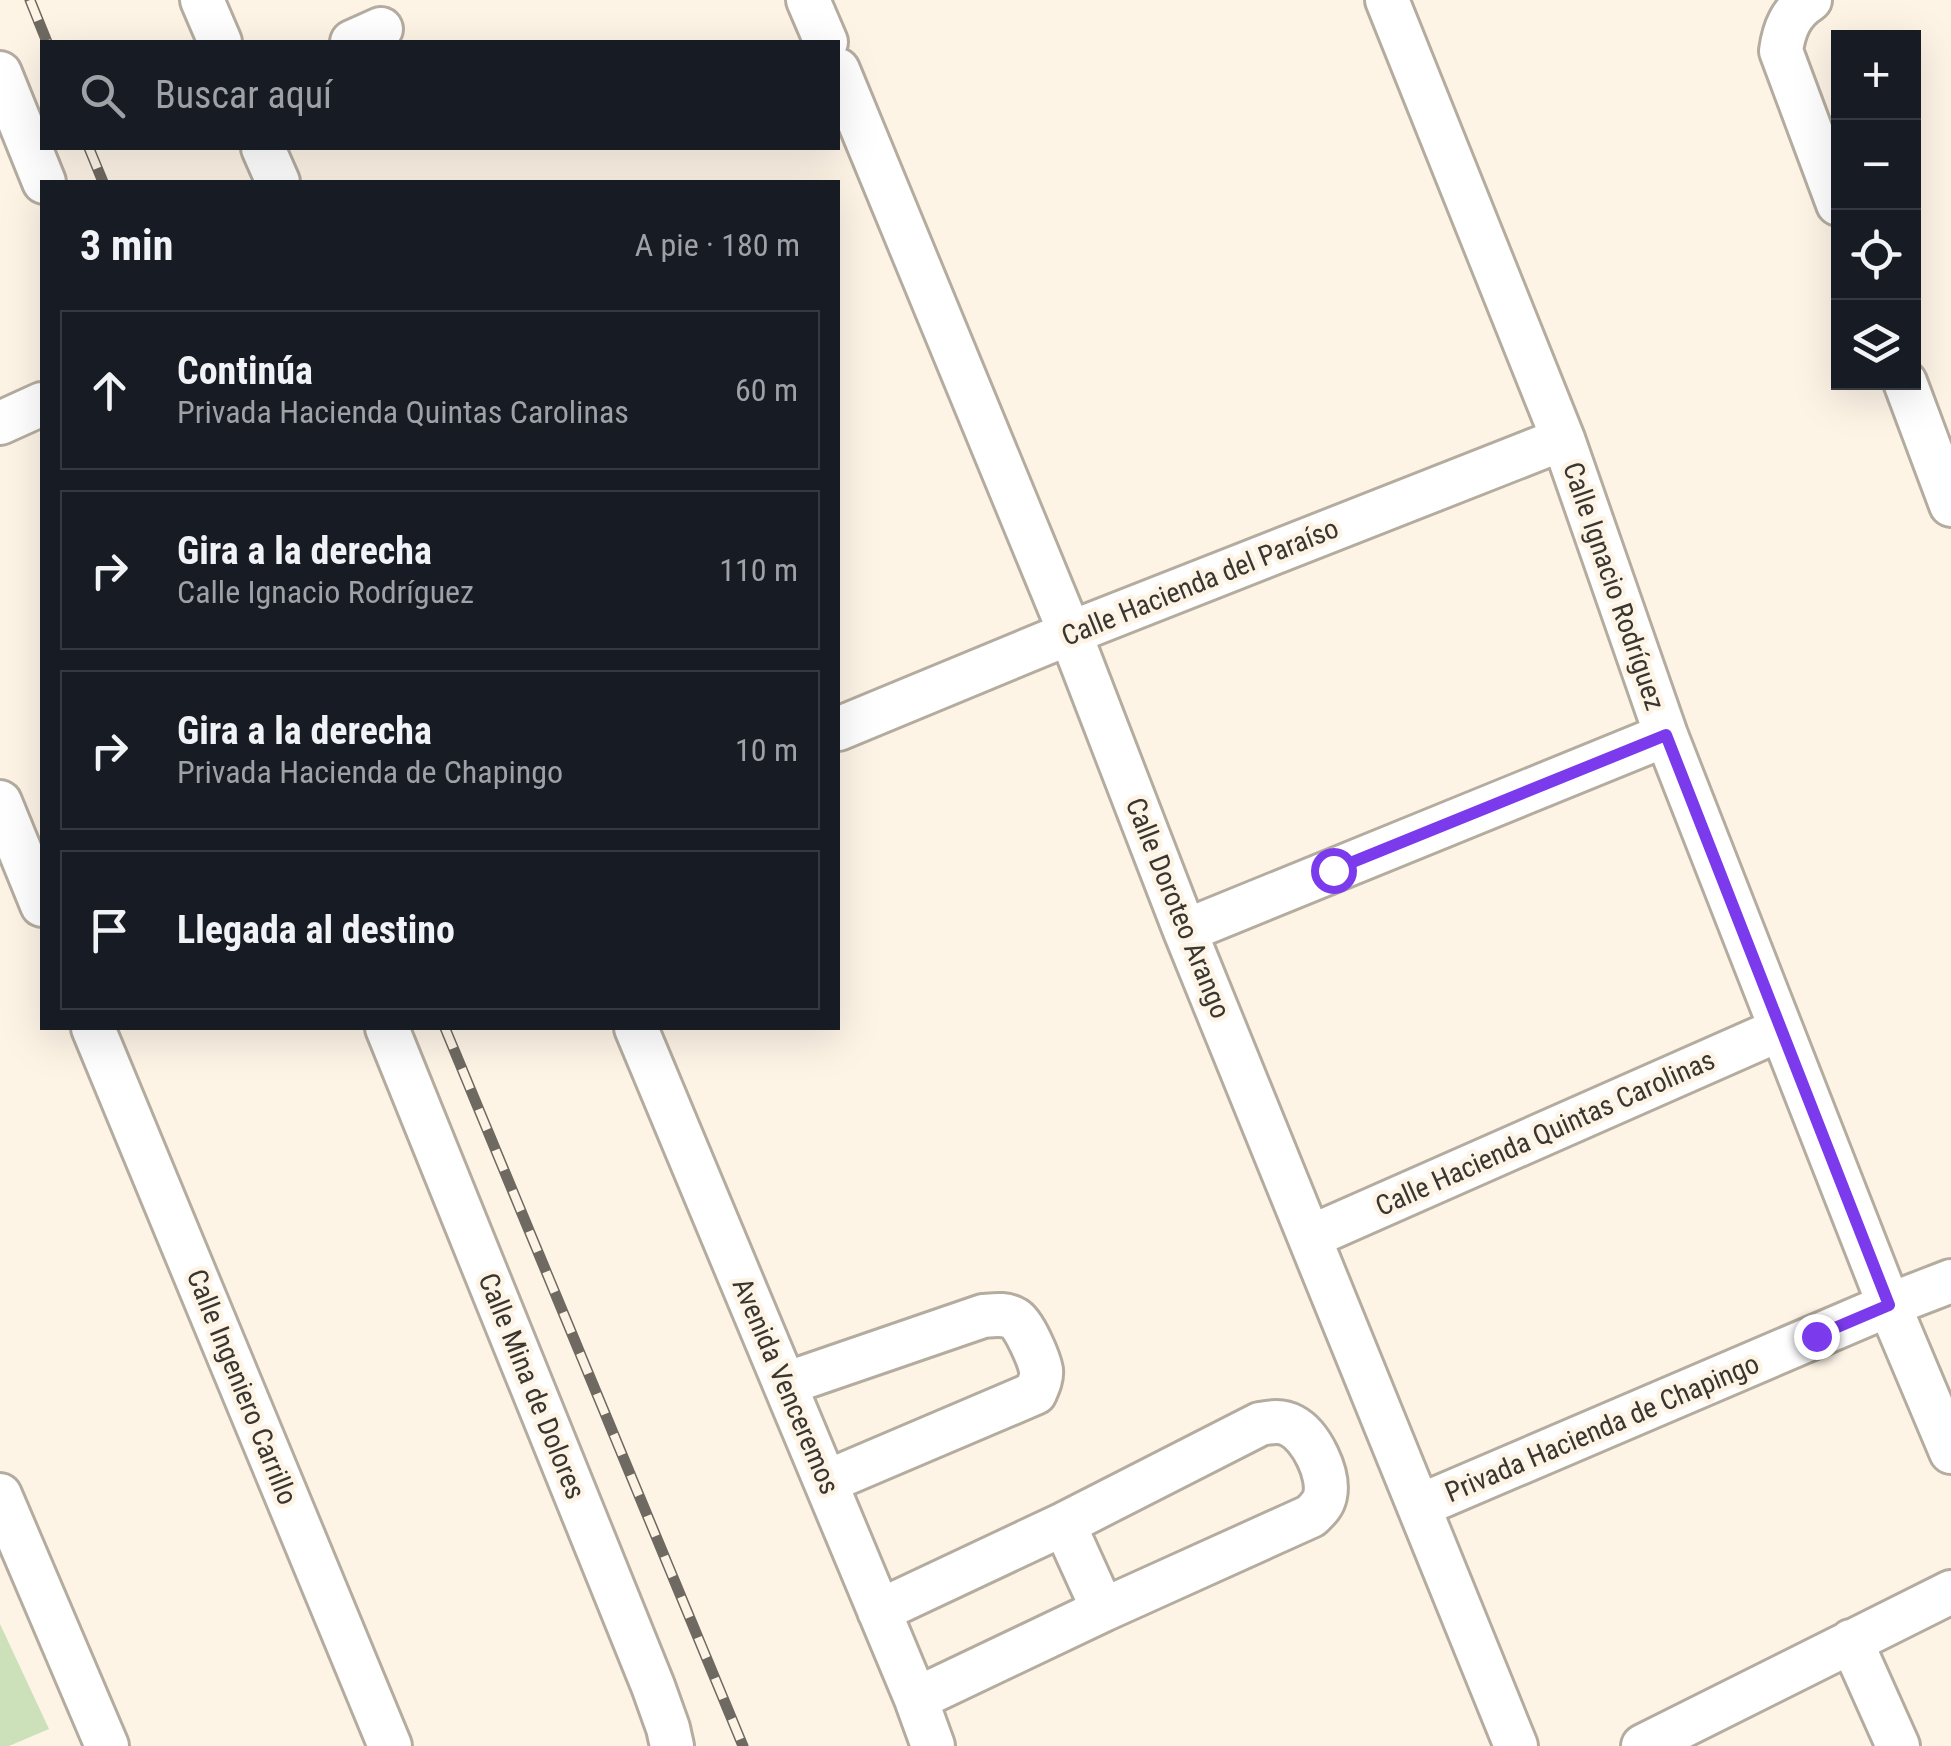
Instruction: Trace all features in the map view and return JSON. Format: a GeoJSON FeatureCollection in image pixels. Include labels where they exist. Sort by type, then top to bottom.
{"type":"FeatureCollection","features":[{"type":"Feature","properties":{"kind":"street"},"geometry":{"type":"LineString","coordinates":[[202,0],[219,40]]}},
{"type":"Feature","properties":{"kind":"street"},"geometry":{"type":"LineString","coordinates":[[808,0],[825,40]]}},
{"type":"Feature","properties":{"kind":"street","name":"Calle Ignacio Rodríguez"},"geometry":{"type":"LineString","coordinates":[[1387,0],[1564,438],[1666,735],[1889,1305],[1951,1452]]}},
{"type":"Feature","properties":{"kind":"street"},"geometry":{"type":"LineString","coordinates":[[1800,9],[1783,34],[1781,51],[1831,185]]}},
{"type":"Feature","properties":{"kind":"street"},"geometry":{"type":"LineString","coordinates":[[0,73],[43,180]]}},
{"type":"Feature","properties":{"kind":"street","name":"Calle Doroteo Arango"},"geometry":{"type":"LineString","coordinates":[[840,75],[1070,633],[1185,930],[1516,1746]]}},
{"type":"Feature","properties":{"kind":"street"},"geometry":{"type":"LineString","coordinates":[[265,150],[277,180]]}},
{"type":"Feature","properties":{"kind":"street"},"geometry":{"type":"LineString","coordinates":[[1908,390],[1951,505]]}},
{"type":"Feature","properties":{"kind":"street"},"geometry":{"type":"LineString","coordinates":[[0,422],[40,405]]}},
{"type":"Feature","properties":{"kind":"street","name":"Calle Hacienda del Paraíso"},"geometry":{"type":"LineString","coordinates":[[840,728],[1564,438]]}},
{"type":"Feature","properties":{"kind":"street"},"geometry":{"type":"LineString","coordinates":[[1185,930],[1666,735]]}},
{"type":"Feature","properties":{"kind":"street"},"geometry":{"type":"LineString","coordinates":[[0,802],[40,900]]}},
{"type":"Feature","properties":{"kind":"street","name":"Calle Hacienda Quintas Carolinas"},"geometry":{"type":"LineString","coordinates":[[1310,1237],[1780,1029]]}},
{"type":"Feature","properties":{"kind":"street","name":"Calle Ingeniero Carrillo"},"geometry":{"type":"LineString","coordinates":[[94,1030],[390,1746]]}},
{"type":"Feature","properties":{"kind":"street","name":"Calle Mina de Dolores"},"geometry":{"type":"LineString","coordinates":[[388,1030],[653,1686],[672,1746]]}},
{"type":"Feature","properties":{"kind":"street","name":"Avenida Venceremos"},"geometry":{"type":"LineString","coordinates":[[637,1030],[934,1746]]}},
{"type":"Feature","properties":{"kind":"street","name":"Privada Hacienda de Chapingo"},"geometry":{"type":"LineString","coordinates":[[1419,1506],[1951,1280]]}},
{"type":"Feature","properties":{"kind":"street"},"geometry":{"type":"LineString","coordinates":[[785,1384],[983,1316],[1000,1314],[1022,1324],[1041,1370],[1035,1393],[826,1482]]}},
{"type":"Feature","properties":{"kind":"street"},"geometry":{"type":"LineString","coordinates":[[880,1611],[1064,1524],[1260,1424],[1278,1421],[1295,1427],[1321,1465],[1326,1492],[1322,1505],[1312,1516],[916,1699]]}},
{"type":"Feature","properties":{"kind":"street"},"geometry":{"type":"LineString","coordinates":[[0,1495],[106,1746]]}},
{"type":"Feature","properties":{"kind":"street"},"geometry":{"type":"LineString","coordinates":[[1064,1524],[1103,1610]]}},
{"type":"Feature","properties":{"kind":"street"},"geometry":{"type":"LineString","coordinates":[[1644,1746],[1951,1592]]}},
{"type":"Feature","properties":{"kind":"street"},"geometry":{"type":"LineString","coordinates":[[1851,1641],[1898,1746]]}},
{"type":"Feature","properties":{"kind":"green space"},"geometry":{"type":"Polygon","coordinates":[[[0,1624],[49,1729],[9,1746],[0,1746],[0,1624]]]}},
{"type":"Feature","properties":{"kind":"railway"},"geometry":{"type":"LineString","coordinates":[[30,0],[46,40]]}},
{"type":"Feature","properties":{"kind":"railway"},"geometry":{"type":"LineString","coordinates":[[90,150],[102,180]]}},
{"type":"Feature","properties":{"kind":"railway"},"geometry":{"type":"LineString","coordinates":[[446,1030],[743,1746]]}},
{"type":"Feature","properties":{"kind":"route"},"geometry":{"type":"LineString","coordinates":[[1333,870],[1666,735],[1889,1305],[1816,1336]]}}]}
